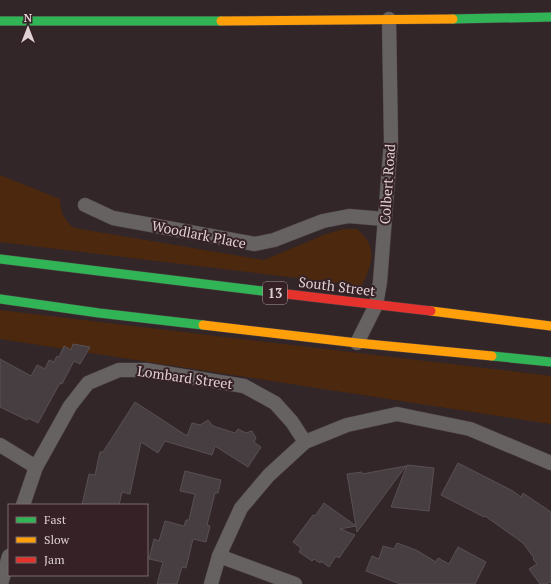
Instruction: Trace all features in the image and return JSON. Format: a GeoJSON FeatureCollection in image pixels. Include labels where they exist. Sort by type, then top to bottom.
{"type":"FeatureCollection","features":[{"type":"Feature","properties":{"kind":"main road"},"geometry":{"type":"LineString","coordinates":[[0,21],[314,21],[551,17]]}},
{"type":"Feature","properties":{"kind":"main road","name":"South Street"},"geometry":{"type":"LineString","coordinates":[[0,259],[551,326]]}},
{"type":"Feature","properties":{"kind":"main road"},"geometry":{"type":"LineString","coordinates":[[0,299],[99,313],[357,343],[551,362]]}},
{"type":"Feature","properties":{"kind":"street","name":"Colbert Road"},"geometry":{"type":"LineString","coordinates":[[357,343],[376,305],[380,282],[391,141],[389,19]]}},
{"type":"Feature","properties":{"kind":"street","name":"Woodlark Place"},"geometry":{"type":"LineString","coordinates":[[85,205],[113,218],[255,244],[274,240],[323,221],[343,217],[349,216],[384,220]]}},
{"type":"Feature","properties":{"kind":"street","name":"Lombard Street"},"geometry":{"type":"LineString","coordinates":[[23,504],[36,467],[70,406],[88,383],[119,370],[146,370],[244,386],[275,402],[292,422],[305,442]]}},
{"type":"Feature","properties":{"kind":"street"},"geometry":{"type":"LineString","coordinates":[[211,584],[219,556],[241,508],[269,475],[305,442],[347,425],[397,414],[470,429],[551,463]]}},
{"type":"Feature","properties":{"kind":"street"},"geometry":{"type":"LineString","coordinates":[[0,446],[36,467]]}},
{"type":"Feature","properties":{"kind":"street"},"geometry":{"type":"LineString","coordinates":[[219,556],[295,584]]}},
{"type":"Feature","properties":{"kind":"street"},"geometry":{"type":"LineString","coordinates":[[1,584],[8,560]]}},
{"type":"Feature","properties":{"kind":"shaded area"},"geometry":{"type":"Polygon","coordinates":[[[0,175],[60,199],[63,215],[74,228],[264,260],[326,234],[343,229],[357,229],[364,236],[371,249],[371,263],[362,286],[0,242],[0,175]]]}},
{"type":"Feature","properties":{"kind":"shaded area"},"geometry":{"type":"Polygon","coordinates":[[[0,310],[551,376],[551,424],[0,339],[0,310]]]}},
{"type":"Feature","properties":{"kind":"building"},"geometry":{"type":"Polygon","coordinates":[[[73,344],[90,347],[80,364],[74,361],[38,423],[28,418],[27,420],[0,407],[0,359],[31,376],[37,365],[45,369],[49,360],[54,362],[57,356],[59,357],[64,346],[71,350],[73,344]]]}},
{"type":"Feature","properties":{"kind":"building"},"geometry":{"type":"Polygon","coordinates":[[[135,402],[187,436],[192,423],[200,425],[208,420],[213,426],[235,433],[238,429],[246,433],[252,431],[256,438],[254,442],[261,447],[248,467],[215,446],[212,455],[165,441],[158,453],[141,442],[130,494],[122,492],[119,504],[82,504],[89,474],[95,475],[100,452],[103,452],[135,402]]]}},
{"type":"Feature","properties":{"kind":"building"},"geometry":{"type":"Polygon","coordinates":[[[458,463],[513,491],[521,497],[523,493],[551,512],[551,583],[540,584],[529,569],[537,564],[523,543],[485,516],[484,517],[441,495],[458,463]]]}},
{"type":"Feature","properties":{"kind":"building"},"geometry":{"type":"Polygon","coordinates":[[[407,465],[434,468],[429,511],[391,507],[407,465]]]}},
{"type":"Feature","properties":{"kind":"building"},"geometry":{"type":"Polygon","coordinates":[[[406,466],[357,532],[347,474],[362,472],[362,474],[406,466]]]}},
{"type":"Feature","properties":{"kind":"building"},"geometry":{"type":"Polygon","coordinates":[[[185,471],[221,480],[218,493],[215,493],[207,525],[210,526],[206,542],[193,539],[186,568],[182,567],[177,584],[157,584],[163,562],[149,559],[154,539],[159,541],[165,521],[184,526],[186,520],[189,520],[195,494],[180,491],[185,471]]]}},
{"type":"Feature","properties":{"kind":"building"},"geometry":{"type":"Polygon","coordinates":[[[324,503],[356,526],[340,529],[355,535],[339,558],[336,556],[329,567],[321,561],[320,563],[314,559],[312,561],[299,552],[301,548],[293,542],[324,503]]]}},
{"type":"Feature","properties":{"kind":"building"},"geometry":{"type":"Polygon","coordinates":[[[397,543],[416,550],[436,562],[438,558],[449,564],[458,547],[486,562],[475,584],[400,584],[366,571],[372,556],[379,559],[383,546],[394,549],[397,543]]]}},
{"type":"Feature","properties":{"kind":"traffic: fast"},"geometry":{"type":"LineString","coordinates":[[453,19],[551,17]]}},
{"type":"Feature","properties":{"kind":"traffic: fast"},"geometry":{"type":"LineString","coordinates":[[0,21],[221,21]]}},
{"type":"Feature","properties":{"kind":"traffic: fast"},"geometry":{"type":"LineString","coordinates":[[0,259],[278,293]]}},
{"type":"Feature","properties":{"kind":"traffic: fast"},"geometry":{"type":"LineString","coordinates":[[0,299],[99,313],[203,325]]}},
{"type":"Feature","properties":{"kind":"traffic: fast"},"geometry":{"type":"LineString","coordinates":[[492,356],[551,362]]}},
{"type":"Feature","properties":{"kind":"traffic: slow"},"geometry":{"type":"LineString","coordinates":[[221,21],[453,19]]}},
{"type":"Feature","properties":{"kind":"traffic: slow"},"geometry":{"type":"LineString","coordinates":[[431,311],[551,326]]}},
{"type":"Feature","properties":{"kind":"traffic: slow"},"geometry":{"type":"LineString","coordinates":[[203,325],[357,343],[492,356]]}},
{"type":"Feature","properties":{"kind":"traffic: jam"},"geometry":{"type":"LineString","coordinates":[[278,293],[431,311]]}}]}
